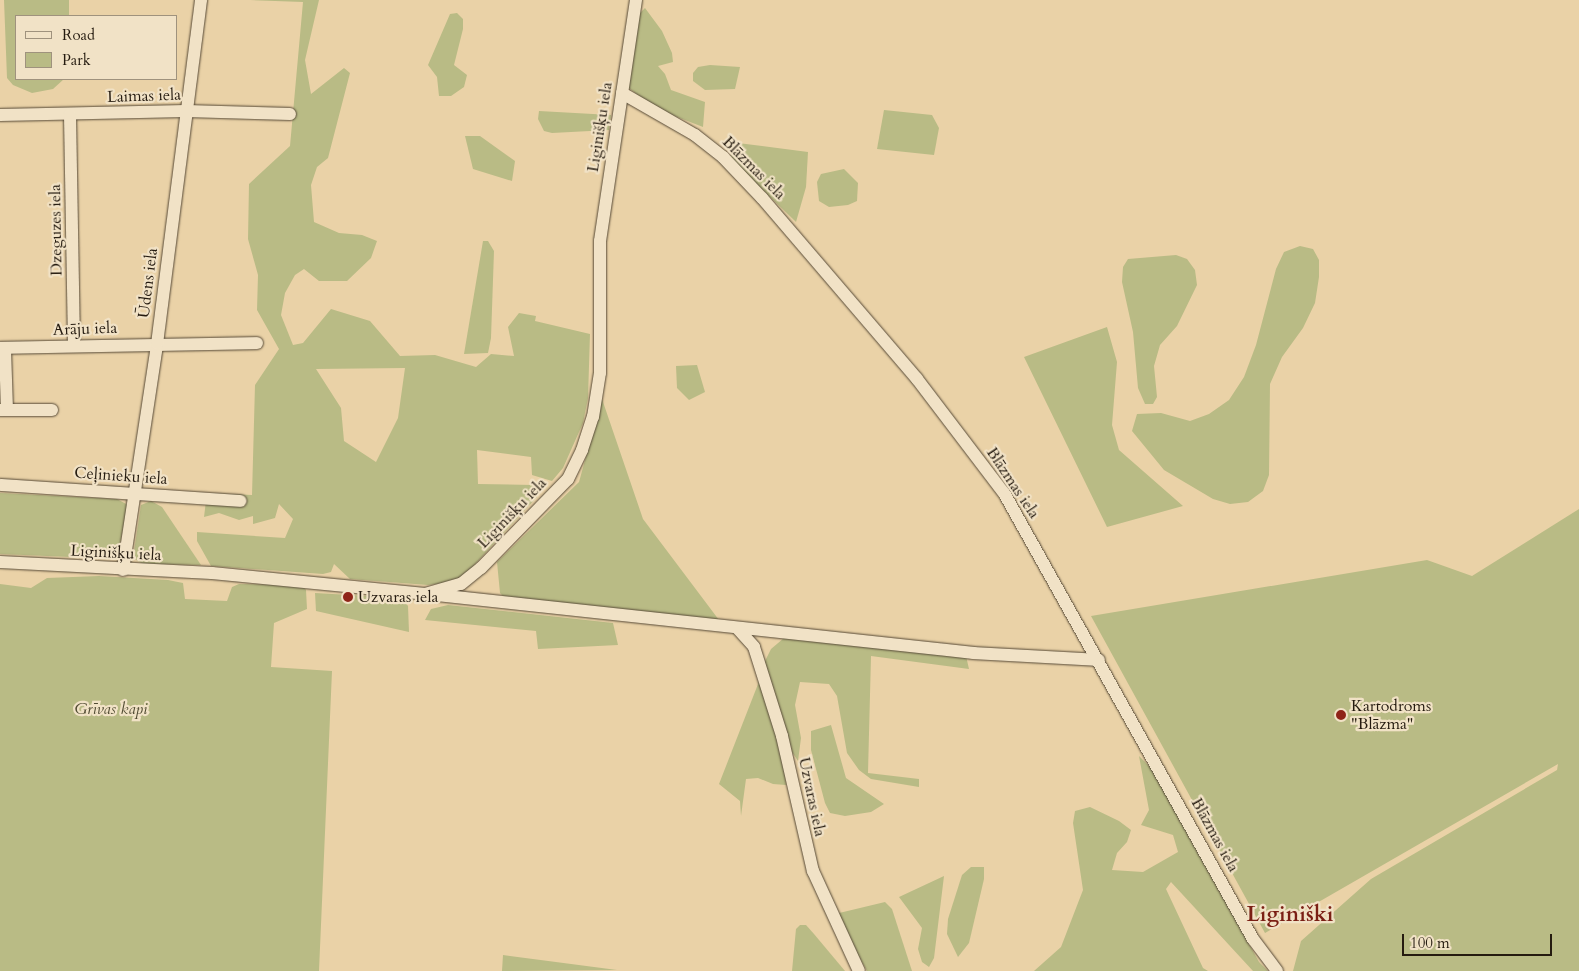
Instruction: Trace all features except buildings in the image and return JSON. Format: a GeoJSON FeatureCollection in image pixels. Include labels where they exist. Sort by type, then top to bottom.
{"type":"FeatureCollection","features":[{"type":"Feature","properties":{"kind":"street","name":"Ūdens iela"},"geometry":{"type":"LineString","coordinates":[[123,570],[157,344],[201,0]]}},
{"type":"Feature","properties":{"kind":"street","name":"Liginišķu iela"},"geometry":{"type":"LineString","coordinates":[[0,562],[212,574],[425,594],[461,584],[481,568],[568,479],[582,450],[593,417],[600,373],[600,242],[636,0]]}},
{"type":"Feature","properties":{"kind":"street","name":"Blāzmas iela"},"geometry":{"type":"LineString","coordinates":[[622,93],[695,135],[723,158],[762,198],[917,379],[1004,492],[1253,939],[1277,971]]}},
{"type":"Feature","properties":{"kind":"street","name":"Laimas iela"},"geometry":{"type":"LineString","coordinates":[[0,115],[70,115],[186,111],[290,114]]}},
{"type":"Feature","properties":{"kind":"street","name":"Dzeguzes iela"},"geometry":{"type":"LineString","coordinates":[[70,115],[74,345]]}},
{"type":"Feature","properties":{"kind":"street","name":"Arāju iela"},"geometry":{"type":"LineString","coordinates":[[52,410],[4,410],[2,348],[74,345],[257,343]]}},
{"type":"Feature","properties":{"kind":"street","name":"Ceļinieku iela"},"geometry":{"type":"LineString","coordinates":[[0,485],[136,492],[240,501]]}},
{"type":"Feature","properties":{"kind":"street"},"geometry":{"type":"LineString","coordinates":[[425,594],[974,653],[1099,660]]}},
{"type":"Feature","properties":{"kind":"street","name":"Uzvaras iela"},"geometry":{"type":"LineString","coordinates":[[738,629],[754,647],[782,736],[813,871],[859,971]]}},
{"type":"Feature","properties":{"kind":"green space"},"geometry":{"type":"Polygon","coordinates":[[[4,0],[69,0],[69,15],[15,15],[15,80],[63,80],[53,89],[32,93],[13,85],[7,78],[4,0]]]}},
{"type":"Feature","properties":{"kind":"green space"},"geometry":{"type":"Polygon","coordinates":[[[250,0],[319,0],[305,60],[311,94],[344,68],[350,73],[328,158],[317,167],[311,185],[314,222],[339,233],[362,235],[377,241],[371,258],[347,281],[319,281],[304,269],[295,275],[285,293],[281,315],[293,345],[303,343],[331,309],[370,321],[400,356],[435,355],[476,367],[491,354],[514,356],[508,327],[519,313],[536,316],[535,321],[590,334],[588,398],[583,423],[563,468],[552,481],[532,475],[531,457],[477,450],[478,484],[533,485],[537,497],[465,575],[452,582],[428,585],[350,579],[334,564],[331,572],[323,574],[211,566],[197,541],[197,532],[285,538],[293,519],[279,504],[275,518],[253,524],[253,516],[239,520],[219,513],[204,517],[207,493],[252,495],[255,385],[279,349],[257,310],[258,275],[248,239],[249,184],[290,146],[303,2],[250,0]],[[405,368],[316,369],[341,408],[344,441],[376,462],[398,418],[405,368]]]}},
{"type":"Feature","properties":{"kind":"green space"},"geometry":{"type":"Polygon","coordinates":[[[645,8],[662,31],[672,53],[673,62],[658,66],[665,74],[671,90],[705,102],[703,127],[654,108],[629,88],[639,14],[645,8]]]}},
{"type":"Feature","properties":{"kind":"green space"},"geometry":{"type":"Polygon","coordinates":[[[457,13],[463,19],[463,29],[454,65],[467,75],[464,87],[451,96],[439,96],[437,77],[428,65],[450,14],[457,13]]]}},
{"type":"Feature","properties":{"kind":"green space"},"geometry":{"type":"Polygon","coordinates":[[[710,65],[740,67],[735,89],[705,90],[693,81],[693,73],[698,67],[710,65]]]}},
{"type":"Feature","properties":{"kind":"green space"},"geometry":{"type":"Polygon","coordinates":[[[884,110],[932,115],[939,128],[934,155],[877,149],[884,110]]]}},
{"type":"Feature","properties":{"kind":"green space"},"geometry":{"type":"Polygon","coordinates":[[[539,111],[611,115],[609,130],[552,133],[544,131],[538,119],[539,111]]]}},
{"type":"Feature","properties":{"kind":"green space"},"geometry":{"type":"Polygon","coordinates":[[[465,136],[480,136],[515,161],[512,181],[473,169],[465,136]]]}},
{"type":"Feature","properties":{"kind":"green space"},"geometry":{"type":"Polygon","coordinates":[[[730,142],[808,152],[806,187],[796,222],[731,159],[730,142]]]}},
{"type":"Feature","properties":{"kind":"green space"},"geometry":{"type":"Polygon","coordinates":[[[844,169],[858,183],[857,201],[848,205],[829,207],[819,201],[817,182],[821,174],[844,169]]]}},
{"type":"Feature","properties":{"kind":"green space"},"geometry":{"type":"Polygon","coordinates":[[[483,241],[488,241],[494,251],[491,338],[488,353],[464,354],[483,241]]]}},
{"type":"Feature","properties":{"kind":"green space"},"geometry":{"type":"Polygon","coordinates":[[[1300,246],[1313,249],[1319,260],[1319,277],[1315,303],[1303,328],[1282,357],[1270,384],[1269,475],[1263,491],[1248,502],[1230,504],[1213,499],[1164,470],[1132,431],[1137,414],[1161,413],[1190,421],[1209,414],[1229,400],[1244,377],[1256,345],[1276,269],[1284,252],[1300,246]]]}},
{"type":"Feature","properties":{"kind":"green space"},"geometry":{"type":"Polygon","coordinates":[[[1176,255],[1187,259],[1195,270],[1197,285],[1177,326],[1160,345],[1154,366],[1157,397],[1153,404],[1145,404],[1138,388],[1133,332],[1122,282],[1123,267],[1128,259],[1176,255]]]}},
{"type":"Feature","properties":{"kind":"green space"},"geometry":{"type":"Polygon","coordinates":[[[1107,327],[1117,362],[1112,425],[1119,450],[1183,506],[1107,527],[1024,357],[1107,327]]]}},
{"type":"Feature","properties":{"kind":"green space"},"geometry":{"type":"Polygon","coordinates":[[[697,365],[705,392],[689,400],[677,388],[676,366],[697,365]]]}},
{"type":"Feature","properties":{"kind":"green space"},"geometry":{"type":"Polygon","coordinates":[[[602,399],[643,519],[719,620],[505,598],[500,593],[497,562],[579,482],[602,399]]]}},
{"type":"Feature","properties":{"kind":"green space"},"geometry":{"type":"Polygon","coordinates":[[[0,493],[117,499],[128,505],[117,559],[0,554],[0,493]]]}},
{"type":"Feature","properties":{"kind":"green space"},"geometry":{"type":"Polygon","coordinates":[[[151,501],[162,507],[201,565],[143,564],[133,558],[141,505],[151,501]]]}},
{"type":"Feature","properties":{"kind":"green space","name":"Kartodroms \"Blāzma\""},"geometry":{"type":"Polygon","coordinates":[[[1579,509],[1579,971],[1293,971],[1301,941],[1371,879],[1557,770],[1558,764],[1265,933],[1091,616],[1427,560],[1472,576],[1579,509]]]}},
{"type":"Feature","properties":{"kind":"green space","name":"Grīvas kapi"},"geometry":{"type":"Polygon","coordinates":[[[99,576],[168,580],[183,583],[185,599],[227,601],[232,587],[239,584],[303,585],[306,590],[307,609],[274,623],[271,667],[332,671],[319,971],[0,971],[0,584],[31,588],[47,578],[99,576]]]}},
{"type":"Feature","properties":{"kind":"green space"},"geometry":{"type":"Polygon","coordinates":[[[315,593],[402,598],[408,606],[409,632],[316,611],[315,593]]]}},
{"type":"Feature","properties":{"kind":"green space"},"geometry":{"type":"Polygon","coordinates":[[[448,605],[613,623],[618,645],[538,649],[536,631],[425,620],[431,609],[448,605]]]}},
{"type":"Feature","properties":{"kind":"green space"},"geometry":{"type":"Polygon","coordinates":[[[784,638],[966,656],[969,669],[871,656],[868,773],[919,779],[919,787],[871,779],[859,770],[847,753],[837,696],[829,684],[800,682],[795,705],[801,738],[798,761],[792,752],[764,663],[771,649],[784,638]]]}},
{"type":"Feature","properties":{"kind":"green space"},"geometry":{"type":"Polygon","coordinates":[[[760,679],[784,760],[786,785],[773,784],[758,778],[746,779],[741,816],[740,801],[719,784],[760,679]]]}},
{"type":"Feature","properties":{"kind":"green space"},"geometry":{"type":"Polygon","coordinates":[[[831,725],[846,778],[884,804],[871,812],[845,816],[830,813],[825,803],[811,750],[811,731],[831,725]]]}},
{"type":"Feature","properties":{"kind":"green space"},"geometry":{"type":"Polygon","coordinates":[[[1139,756],[1151,768],[1259,962],[1268,971],[1253,971],[1171,882],[1166,889],[1203,968],[1208,971],[1034,971],[1061,947],[1083,890],[1073,823],[1075,811],[1090,807],[1119,821],[1131,830],[1127,842],[1117,853],[1112,870],[1143,872],[1178,852],[1173,835],[1141,825],[1149,810],[1139,756]]]}},
{"type":"Feature","properties":{"kind":"green space"},"geometry":{"type":"Polygon","coordinates":[[[971,867],[984,867],[984,879],[969,943],[958,957],[947,934],[948,919],[962,875],[971,867]]]}},
{"type":"Feature","properties":{"kind":"green space"},"geometry":{"type":"Polygon","coordinates":[[[944,876],[934,958],[929,967],[922,962],[918,949],[922,928],[899,897],[944,876]]]}},
{"type":"Feature","properties":{"kind":"green space"},"geometry":{"type":"Polygon","coordinates":[[[885,902],[892,909],[912,971],[867,971],[835,914],[885,902]]]}},
{"type":"Feature","properties":{"kind":"green space"},"geometry":{"type":"Polygon","coordinates":[[[800,925],[806,925],[845,971],[792,971],[796,929],[800,925]]]}},
{"type":"Feature","properties":{"kind":"green space"},"geometry":{"type":"Polygon","coordinates":[[[503,955],[617,970],[502,971],[503,955]]]}},
{"type":"Feature","properties":{"kind":"place","name":"Uzvaras iela"},"geometry":{"type":"Point","coordinates":[348,597]}},
{"type":"Feature","properties":{"kind":"place","name":"Kartodroms \"Blāzma\""},"geometry":{"type":"Point","coordinates":[1341,715]}},
{"type":"Feature","properties":{"kind":"district","name":"Liginiški"},"geometry":{"type":"Point","coordinates":[1290,915]}}]}
